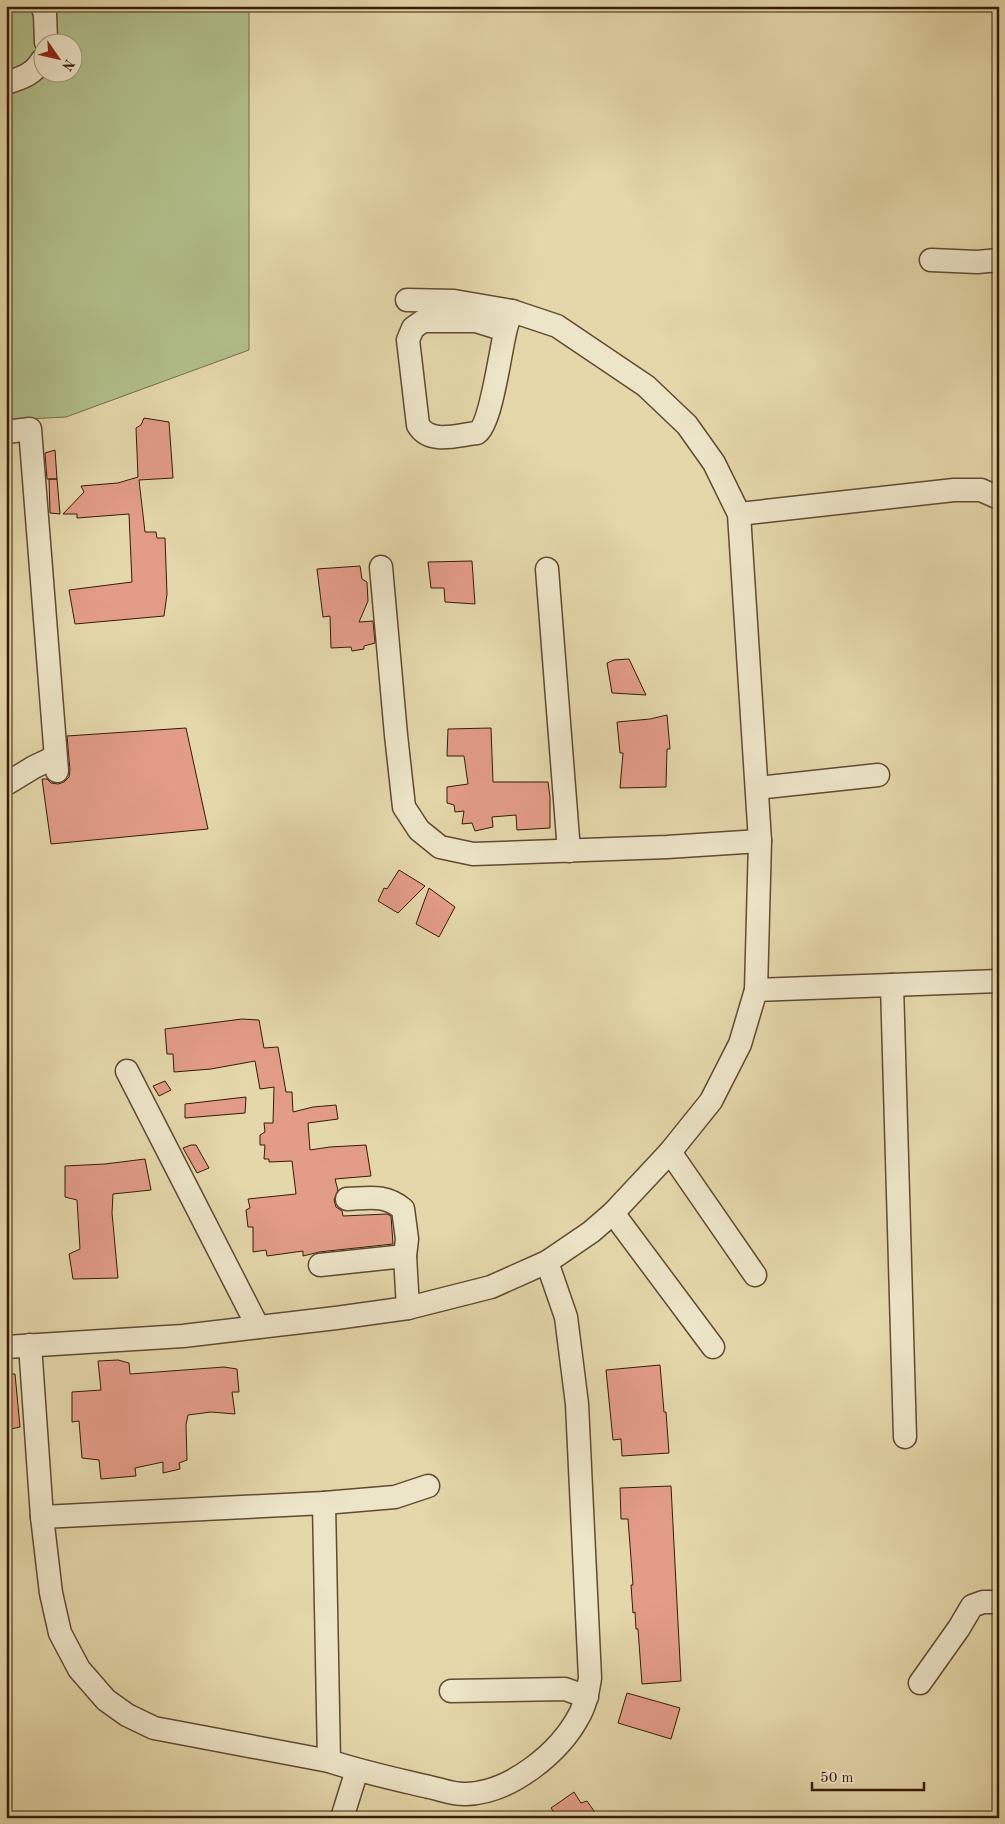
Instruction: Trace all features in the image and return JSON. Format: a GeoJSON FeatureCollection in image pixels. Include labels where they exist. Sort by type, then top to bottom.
{"type":"FeatureCollection","features":[{"type":"Feature","properties":{"kind":"street"},"geometry":{"type":"LineString","coordinates":[[42,6],[45,14],[46,32]]}},
{"type":"Feature","properties":{"kind":"street"},"geometry":{"type":"LineString","coordinates":[[6,83],[32,72]]}},
{"type":"Feature","properties":{"kind":"street"},"geometry":{"type":"LineString","coordinates":[[930,260],[977,262],[999,260]]}},
{"type":"Feature","properties":{"kind":"street"},"geometry":{"type":"LineString","coordinates":[[407,300],[454,301],[509,321]]}},
{"type":"Feature","properties":{"kind":"street"},"geometry":{"type":"LineString","coordinates":[[6,1347],[184,1336],[258,1327],[408,1308],[491,1287],[546,1262],[591,1232],[612,1213],[670,1152],[711,1101],[740,1044],[756,990],[760,841],[739,514],[714,463],[687,426],[646,386],[558,326],[509,321],[423,321],[414,328],[408,340],[418,425],[428,436],[435,438],[477,433],[480,431],[487,415],[509,321]]}},
{"type":"Feature","properties":{"kind":"street"},"geometry":{"type":"LineString","coordinates":[[6,432],[30,429],[56,764],[34,767],[6,784]]}},
{"type":"Feature","properties":{"kind":"street"},"geometry":{"type":"LineString","coordinates":[[739,514],[954,490],[981,490],[999,498]]}},
{"type":"Feature","properties":{"kind":"street"},"geometry":{"type":"LineString","coordinates":[[380,567],[404,807],[419,830],[440,847],[473,854],[760,841]]}},
{"type":"Feature","properties":{"kind":"street"},"geometry":{"type":"LineString","coordinates":[[547,569],[570,850]]}},
{"type":"Feature","properties":{"kind":"street"},"geometry":{"type":"LineString","coordinates":[[757,788],[878,775]]}},
{"type":"Feature","properties":{"kind":"street"},"geometry":{"type":"LineString","coordinates":[[756,990],[999,981]]}},
{"type":"Feature","properties":{"kind":"street"},"geometry":{"type":"LineString","coordinates":[[892,985],[905,1437]]}},
{"type":"Feature","properties":{"kind":"street"},"geometry":{"type":"LineString","coordinates":[[127,1071],[258,1327]]}},
{"type":"Feature","properties":{"kind":"street"},"geometry":{"type":"LineString","coordinates":[[670,1152],[755,1275]]}},
{"type":"Feature","properties":{"kind":"street"},"geometry":{"type":"LineString","coordinates":[[347,1199],[376,1198],[392,1200],[403,1210],[407,1228],[408,1308]]}},
{"type":"Feature","properties":{"kind":"street"},"geometry":{"type":"LineString","coordinates":[[612,1213],[713,1346]]}},
{"type":"Feature","properties":{"kind":"street"},"geometry":{"type":"LineString","coordinates":[[320,1265],[406,1256]]}},
{"type":"Feature","properties":{"kind":"street"},"geometry":{"type":"LineString","coordinates":[[30,1345],[42,1517],[50,1593],[60,1633],[79,1669],[106,1700],[127,1715],[154,1728],[329,1761],[357,1770],[463,1794],[484,1793],[504,1785],[524,1773],[556,1747],[580,1714],[587,1697],[590,1678],[578,1404],[566,1317],[546,1262]]}},
{"type":"Feature","properties":{"kind":"street"},"geometry":{"type":"LineString","coordinates":[[42,1517],[324,1503],[395,1497],[428,1486]]}},
{"type":"Feature","properties":{"kind":"street"},"geometry":{"type":"LineString","coordinates":[[324,1503],[329,1761]]}},
{"type":"Feature","properties":{"kind":"street"},"geometry":{"type":"LineString","coordinates":[[920,1683],[959,1628],[972,1606],[983,1602],[999,1602]]}},
{"type":"Feature","properties":{"kind":"street"},"geometry":{"type":"LineString","coordinates":[[451,1691],[564,1689],[587,1697]]}},
{"type":"Feature","properties":{"kind":"street"},"geometry":{"type":"LineString","coordinates":[[342,1818],[357,1770]]}},
{"type":"Feature","properties":{"kind":"green space"},"geometry":{"type":"Polygon","coordinates":[[[6,6],[249,6],[249,350],[66,417],[6,420],[6,6]]]}},
{"type":"Feature","properties":{"kind":"building"},"geometry":{"type":"Polygon","coordinates":[[[144,418],[169,422],[173,478],[139,480],[145,532],[156,532],[157,538],[165,538],[167,594],[164,616],[75,624],[69,590],[132,582],[129,514],[77,518],[77,514],[63,514],[84,492],[81,486],[118,483],[138,477],[136,428],[141,425],[144,418]]]}},
{"type":"Feature","properties":{"kind":"building"},"geometry":{"type":"Polygon","coordinates":[[[55,450],[60,514],[50,513],[49,479],[47,479],[45,453],[55,450]]]}},
{"type":"Feature","properties":{"kind":"building"},"geometry":{"type":"Polygon","coordinates":[[[472,561],[475,604],[445,602],[444,588],[431,588],[428,562],[472,561]]]}},
{"type":"Feature","properties":{"kind":"building"},"geometry":{"type":"Polygon","coordinates":[[[360,566],[362,579],[367,582],[368,601],[359,622],[373,621],[375,643],[364,646],[364,649],[352,651],[351,647],[331,648],[330,616],[323,617],[317,569],[360,566]]]}},
{"type":"Feature","properties":{"kind":"building"},"geometry":{"type":"Polygon","coordinates":[[[629,659],[646,695],[612,693],[607,663],[614,660],[629,659]]]}},
{"type":"Feature","properties":{"kind":"building"},"geometry":{"type":"Polygon","coordinates":[[[667,715],[670,749],[667,749],[666,787],[620,788],[623,753],[620,753],[617,722],[650,719],[667,715]]]}},
{"type":"Feature","properties":{"kind":"building"},"geometry":{"type":"Polygon","coordinates":[[[186,728],[208,829],[51,844],[42,779],[58,784],[64,782],[69,777],[67,736],[186,728]]]}},
{"type":"Feature","properties":{"kind":"building"},"geometry":{"type":"Polygon","coordinates":[[[491,728],[493,782],[548,782],[550,828],[517,830],[516,815],[492,817],[493,827],[475,831],[472,823],[462,824],[464,811],[455,812],[454,805],[447,803],[447,787],[468,784],[464,756],[447,756],[448,729],[491,728]]]}},
{"type":"Feature","properties":{"kind":"building"},"geometry":{"type":"Polygon","coordinates":[[[399,870],[425,886],[398,913],[378,901],[384,888],[387,889],[399,870]]]}},
{"type":"Feature","properties":{"kind":"building"},"geometry":{"type":"Polygon","coordinates":[[[429,888],[455,907],[439,937],[416,924],[429,888]]]}},
{"type":"Feature","properties":{"kind":"building"},"geometry":{"type":"Polygon","coordinates":[[[242,1019],[259,1020],[264,1048],[278,1047],[286,1092],[292,1092],[293,1112],[313,1107],[336,1105],[338,1119],[308,1123],[310,1150],[366,1145],[371,1176],[335,1179],[338,1190],[334,1200],[336,1207],[342,1211],[343,1216],[387,1214],[391,1216],[393,1244],[319,1252],[303,1256],[303,1251],[267,1256],[266,1250],[253,1252],[253,1227],[248,1227],[246,1210],[250,1208],[248,1199],[296,1194],[292,1161],[269,1162],[269,1159],[264,1159],[265,1145],[260,1145],[260,1135],[265,1132],[264,1123],[273,1123],[274,1087],[260,1089],[255,1061],[211,1069],[174,1072],[173,1054],[167,1054],[165,1029],[242,1019]]]}},
{"type":"Feature","properties":{"kind":"building"},"geometry":{"type":"Polygon","coordinates":[[[165,1081],[171,1090],[159,1096],[153,1086],[165,1081]]]}},
{"type":"Feature","properties":{"kind":"building"},"geometry":{"type":"Polygon","coordinates":[[[246,1097],[245,1113],[185,1118],[185,1104],[246,1097]]]}},
{"type":"Feature","properties":{"kind":"building"},"geometry":{"type":"Polygon","coordinates":[[[196,1145],[209,1168],[197,1173],[183,1148],[196,1145]]]}},
{"type":"Feature","properties":{"kind":"building"},"geometry":{"type":"Polygon","coordinates":[[[145,1159],[151,1190],[113,1194],[112,1213],[118,1278],[73,1279],[69,1254],[80,1249],[77,1200],[65,1197],[65,1166],[145,1159]]]}},
{"type":"Feature","properties":{"kind":"building"},"geometry":{"type":"Polygon","coordinates":[[[118,1360],[129,1363],[130,1374],[224,1367],[237,1369],[239,1392],[232,1392],[235,1414],[211,1412],[188,1415],[186,1425],[187,1460],[179,1463],[180,1469],[163,1473],[163,1462],[135,1468],[136,1476],[101,1479],[99,1460],[82,1458],[79,1421],[72,1422],[72,1392],[101,1390],[98,1361],[118,1360]]]}},
{"type":"Feature","properties":{"kind":"building"},"geometry":{"type":"Polygon","coordinates":[[[660,1365],[669,1453],[622,1456],[621,1439],[613,1440],[606,1370],[660,1365]]]}},
{"type":"Feature","properties":{"kind":"building"},"geometry":{"type":"Polygon","coordinates":[[[6,1374],[15,1374],[20,1427],[6,1430],[6,1374]]]}},
{"type":"Feature","properties":{"kind":"building"},"geometry":{"type":"Polygon","coordinates":[[[671,1486],[681,1681],[642,1684],[638,1629],[636,1629],[635,1612],[633,1613],[628,1519],[621,1519],[620,1488],[671,1486]]]}},
{"type":"Feature","properties":{"kind":"building"},"geometry":{"type":"Polygon","coordinates":[[[627,1693],[680,1708],[671,1739],[618,1723],[627,1693]]]}},
{"type":"Feature","properties":{"kind":"building"},"geometry":{"type":"Polygon","coordinates":[[[574,1792],[581,1803],[587,1801],[599,1818],[558,1818],[551,1808],[574,1792]]]}}]}
